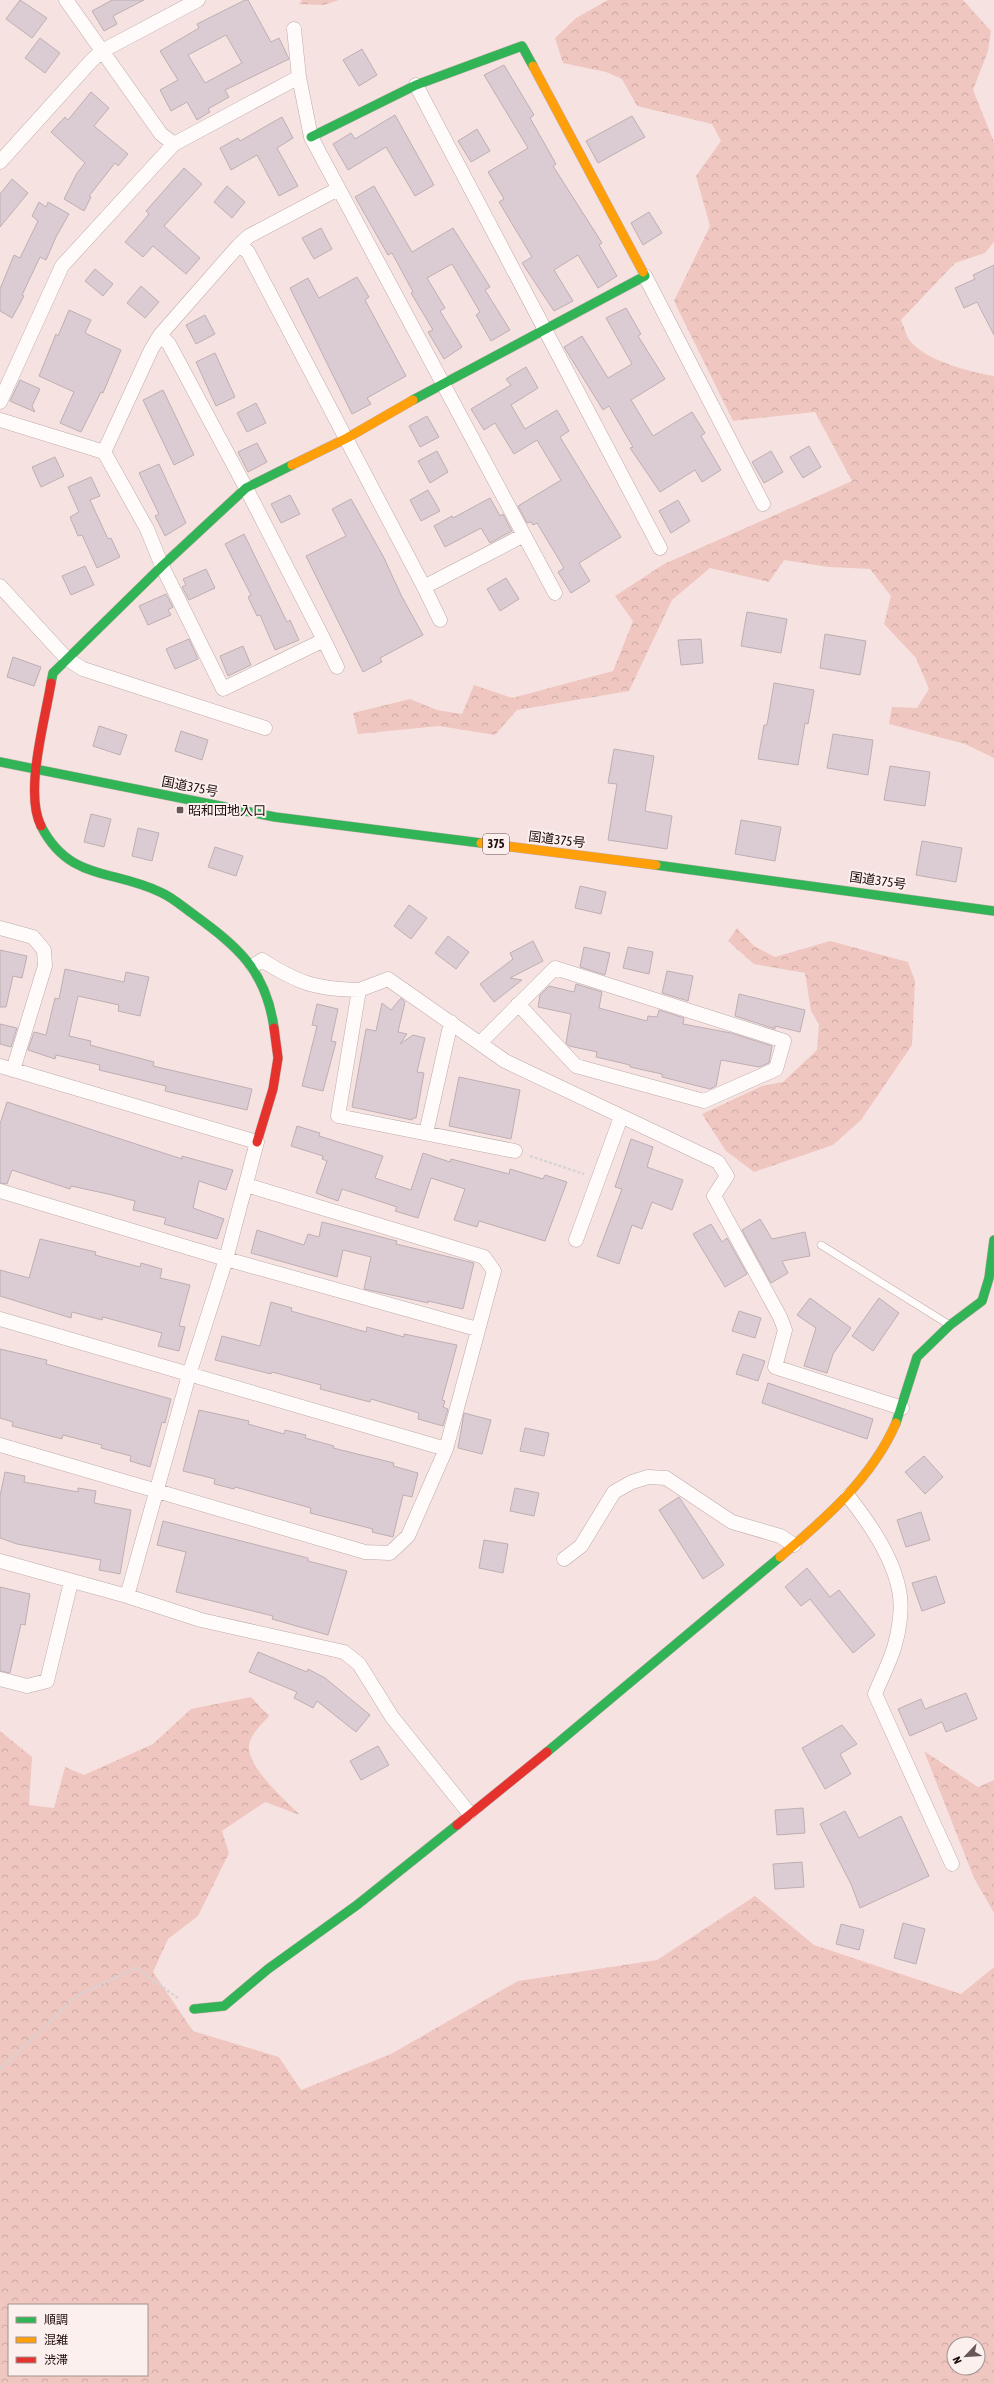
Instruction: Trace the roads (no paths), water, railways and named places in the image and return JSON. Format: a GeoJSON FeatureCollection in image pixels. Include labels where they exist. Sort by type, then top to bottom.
{"type":"FeatureCollection","features":[{"type":"Feature","properties":{"kind":"main road"},"geometry":{"type":"LineString","coordinates":[[257,1142],[274,1089],[278,1058],[271,1006],[253,966],[226,938],[161,892],[80,866],[64,858],[49,842],[39,822],[33,800],[36,769],[53,673],[162,566],[246,488],[347,438],[441,384],[645,276],[522,46],[416,85],[310,137]]}},
{"type":"Feature","properties":{"kind":"main road","name":"国道375号"},"geometry":{"type":"LineString","coordinates":[[0,762],[275,817],[690,868],[994,911]]}},
{"type":"Feature","properties":{"kind":"main road"},"geometry":{"type":"LineString","coordinates":[[194,2009],[224,2006],[268,1970],[356,1905],[604,1706],[794,1545],[848,1496],[887,1443],[902,1408],[917,1357],[950,1325],[982,1301],[989,1278],[994,1240]]}},
{"type":"Feature","properties":{"kind":"street"},"geometry":{"type":"LineString","coordinates":[[66,0],[161,134],[174,144]]}},
{"type":"Feature","properties":{"kind":"street"},"geometry":{"type":"LineString","coordinates":[[0,162],[92,60],[102,51],[198,0]]}},
{"type":"Feature","properties":{"kind":"street"},"geometry":{"type":"LineString","coordinates":[[294,29],[299,77],[310,137],[441,384],[555,593]]}},
{"type":"Feature","properties":{"kind":"street"},"geometry":{"type":"LineString","coordinates":[[0,402],[62,266],[174,144],[299,77]]}},
{"type":"Feature","properties":{"kind":"street"},"geometry":{"type":"LineString","coordinates":[[416,85],[660,548]]}},
{"type":"Feature","properties":{"kind":"street"},"geometry":{"type":"LineString","coordinates":[[104,452],[151,350],[160,335],[239,245],[249,236],[338,189]]}},
{"type":"Feature","properties":{"kind":"street"},"geometry":{"type":"LineString","coordinates":[[239,245],[248,252],[347,438],[440,620]]}},
{"type":"Feature","properties":{"kind":"street"},"geometry":{"type":"LineString","coordinates":[[645,276],[764,504]]}},
{"type":"Feature","properties":{"kind":"street"},"geometry":{"type":"LineString","coordinates":[[160,335],[168,344],[246,488],[337,667]]}},
{"type":"Feature","properties":{"kind":"street"},"geometry":{"type":"LineString","coordinates":[[0,420],[104,452],[147,529],[162,566],[223,689],[324,640]]}},
{"type":"Feature","properties":{"kind":"street"},"geometry":{"type":"LineString","coordinates":[[424,587],[524,535]]}},
{"type":"Feature","properties":{"kind":"street"},"geometry":{"type":"LineString","coordinates":[[0,586],[67,659],[83,669],[265,728]]}},
{"type":"Feature","properties":{"kind":"street"},"geometry":{"type":"LineString","coordinates":[[0,928],[33,937],[44,950],[45,966],[6,1068],[257,1142],[226,1259],[189,1375],[127,1596]]}},
{"type":"Feature","properties":{"kind":"street"},"geometry":{"type":"LineString","coordinates":[[253,966],[262,960],[284,974],[316,987],[359,990],[388,979],[505,1060],[621,1117],[718,1162],[727,1176],[714,1196],[780,1318],[784,1330],[775,1367],[902,1408]]}},
{"type":"Feature","properties":{"kind":"street"},"geometry":{"type":"LineString","coordinates":[[480,1043],[518,1004],[555,968],[784,1041],[776,1070],[704,1101],[576,1066],[518,1004]]}},
{"type":"Feature","properties":{"kind":"street"},"geometry":{"type":"LineString","coordinates":[[359,990],[338,1116],[515,1151]]}},
{"type":"Feature","properties":{"kind":"street"},"geometry":{"type":"LineString","coordinates":[[426,1133],[451,1022]]}},
{"type":"Feature","properties":{"kind":"street"},"geometry":{"type":"LineString","coordinates":[[576,1240],[621,1117]]}},
{"type":"Feature","properties":{"kind":"street"},"geometry":{"type":"LineString","coordinates":[[0,1445],[365,1552],[390,1552],[408,1536],[446,1449],[477,1329],[494,1271],[484,1257],[246,1185]]}},
{"type":"Feature","properties":{"kind":"street"},"geometry":{"type":"LineString","coordinates":[[0,1191],[226,1259],[477,1329]]}},
{"type":"Feature","properties":{"kind":"street"},"geometry":{"type":"LineString","coordinates":[[0,1319],[446,1449]]}},
{"type":"Feature","properties":{"kind":"street"},"geometry":{"type":"LineString","coordinates":[[564,1559],[582,1546],[614,1492],[632,1482],[648,1477],[666,1478],[732,1522],[780,1536],[794,1545]]}},
{"type":"Feature","properties":{"kind":"street"},"geometry":{"type":"LineString","coordinates":[[848,1496],[865,1517],[891,1566],[899,1590],[898,1626],[894,1648],[875,1694],[952,1864]]}},
{"type":"Feature","properties":{"kind":"street"},"geometry":{"type":"LineString","coordinates":[[0,1561],[71,1582],[127,1596],[200,1620],[344,1652],[359,1664],[392,1717],[469,1813]]}},
{"type":"Feature","properties":{"kind":"street"},"geometry":{"type":"LineString","coordinates":[[0,1679],[27,1686],[47,1680],[71,1582]]}},
{"type":"Feature","properties":{"kind":"lane"},"geometry":{"type":"LineString","coordinates":[[821,1245],[950,1325]]}},
{"type":"Feature","properties":{"kind":"place","name":"昭和団地入口"},"geometry":{"type":"Point","coordinates":[180,810]}}]}
